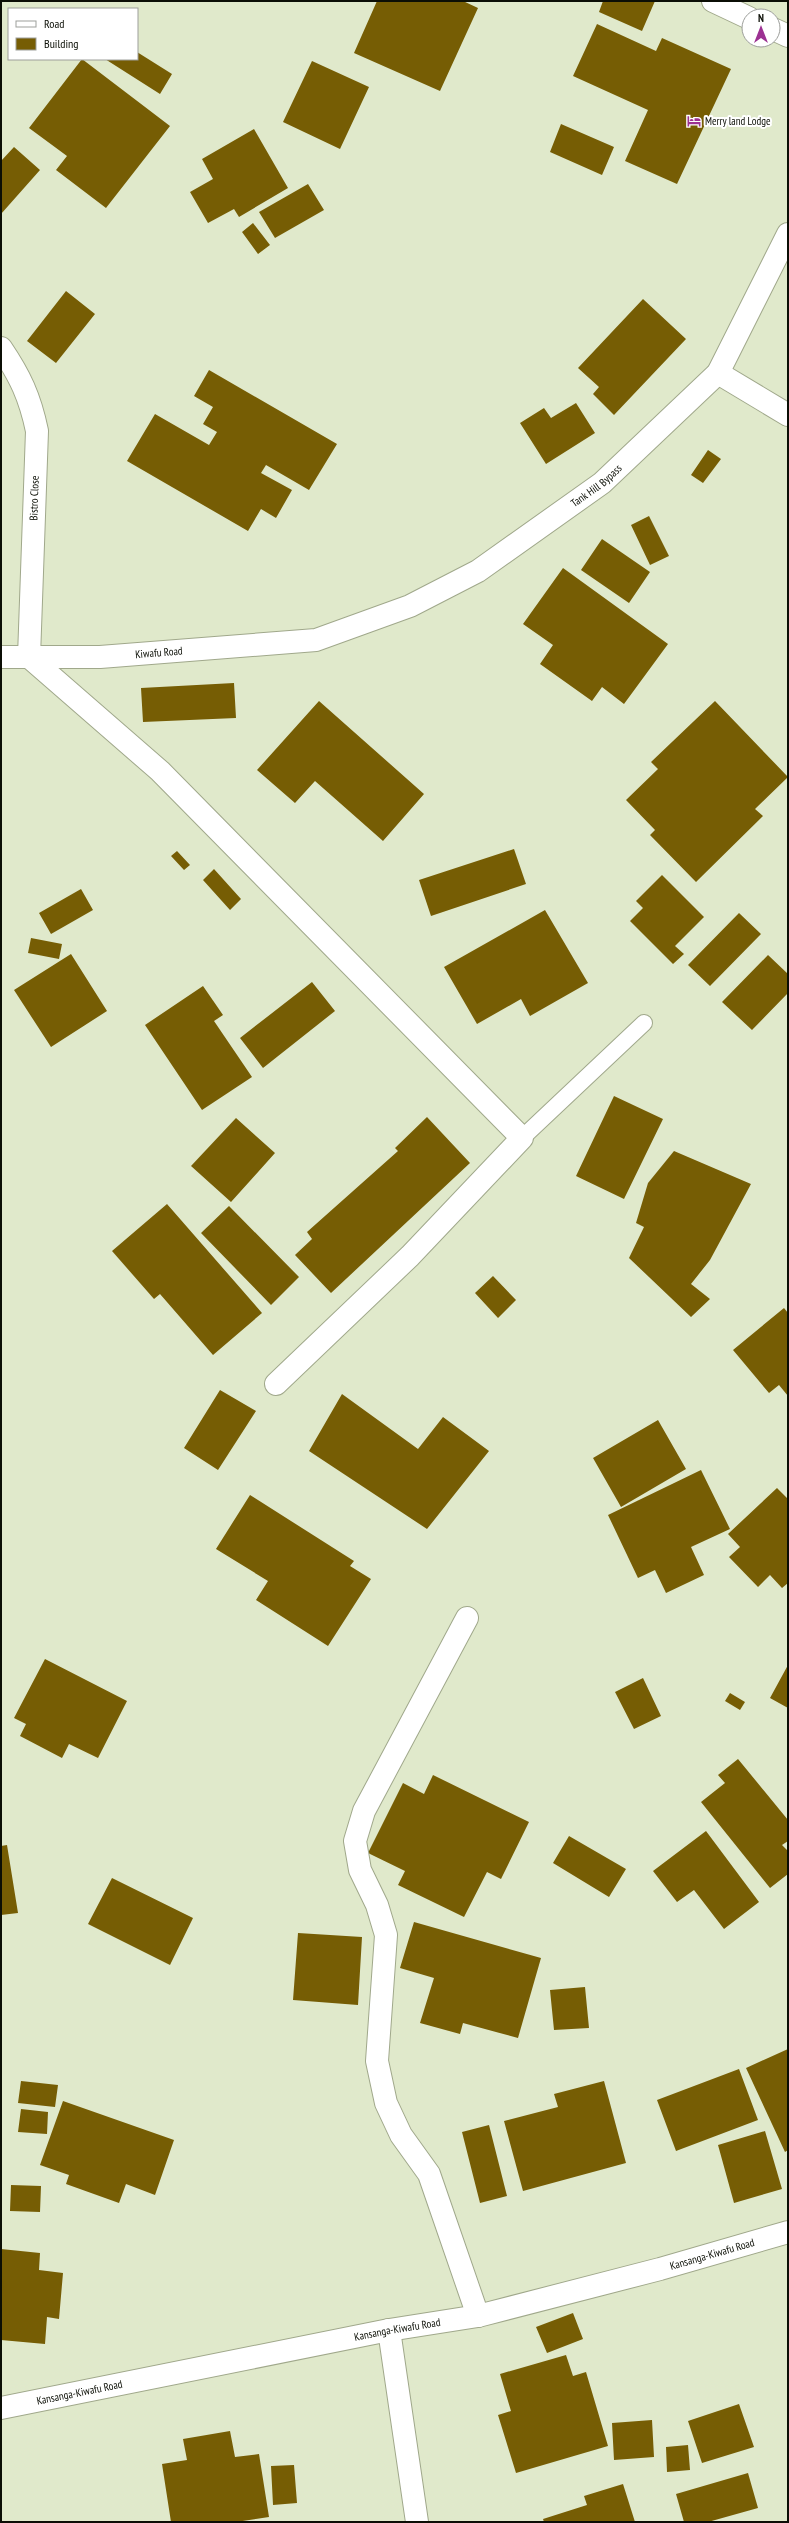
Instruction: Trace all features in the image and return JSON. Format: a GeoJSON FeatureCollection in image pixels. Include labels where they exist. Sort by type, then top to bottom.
{"type":"FeatureCollection","features":[{"type":"Feature","properties":{"kind":"street"},"geometry":{"type":"LineString","coordinates":[[713,1],[741,14]]}},
{"type":"Feature","properties":{"kind":"street","name":"Tank Hill Bypass"},"geometry":{"type":"LineString","coordinates":[[316,640],[410,606],[478,571],[602,483],[718,373],[788,234]]}},
{"type":"Feature","properties":{"kind":"street","name":"Bistro Close"},"geometry":{"type":"LineString","coordinates":[[1,348],[20,375],[32,406],[37,431],[29,656]]}},
{"type":"Feature","properties":{"kind":"street"},"geometry":{"type":"LineString","coordinates":[[718,373],[788,415]]}},
{"type":"Feature","properties":{"kind":"street","name":"Kiwafu Road"},"geometry":{"type":"LineString","coordinates":[[1,656],[100,656],[316,640]]}},
{"type":"Feature","properties":{"kind":"street"},"geometry":{"type":"LineString","coordinates":[[29,656],[160,771],[522,1138],[410,1256],[276,1384]]}},
{"type":"Feature","properties":{"kind":"street"},"geometry":{"type":"LineString","coordinates":[[467,1618],[364,1811],[355,1840],[360,1870],[377,1905],[386,1934],[377,2061],[386,2103],[401,2135],[429,2174],[478,2316]]}},
{"type":"Feature","properties":{"kind":"street","name":"Kansanga-Kiwafu Road"},"geometry":{"type":"LineString","coordinates":[[1,2408],[389,2330],[478,2316],[660,2269],[788,2232]]}},
{"type":"Feature","properties":{"kind":"street"},"geometry":{"type":"LineString","coordinates":[[389,2330],[417,2522]]}},
{"type":"Feature","properties":{"kind":"lane"},"geometry":{"type":"LineString","coordinates":[[522,1138],[644,1023]]}},
{"type":"Feature","properties":{"kind":"building"},"geometry":{"type":"Polygon","coordinates":[[[377,1],[463,1],[478,8],[440,91],[354,53],[377,1]]]}},
{"type":"Feature","properties":{"kind":"building"},"geometry":{"type":"Polygon","coordinates":[[[603,1],[655,1],[642,31],[599,12],[603,1]]]}},
{"type":"Feature","properties":{"kind":"building"},"geometry":{"type":"Polygon","coordinates":[[[597,24],[656,51],[662,38],[731,69],[677,184],[625,161],[648,110],[573,76],[597,24]]]}},
{"type":"Feature","properties":{"kind":"building"},"geometry":{"type":"Polygon","coordinates":[[[138,53],[172,74],[160,94],[107,60],[138,60],[138,53]]]}},
{"type":"Feature","properties":{"kind":"building"},"geometry":{"type":"Polygon","coordinates":[[[81,60],[83,60],[170,126],[106,208],[56,170],[67,156],[29,128],[81,60]]]}},
{"type":"Feature","properties":{"kind":"building"},"geometry":{"type":"Polygon","coordinates":[[[312,61],[369,87],[340,149],[283,122],[312,61]]]}},
{"type":"Feature","properties":{"kind":"building"},"geometry":{"type":"Polygon","coordinates":[[[561,124],[614,147],[602,175],[550,152],[561,124]]]}},
{"type":"Feature","properties":{"kind":"building"},"geometry":{"type":"Polygon","coordinates":[[[254,129],[288,188],[239,217],[234,209],[208,223],[190,192],[213,179],[202,159],[254,129]]]}},
{"type":"Feature","properties":{"kind":"building"},"geometry":{"type":"Polygon","coordinates":[[[14,147],[40,170],[1,214],[1,161],[14,147]]]}},
{"type":"Feature","properties":{"kind":"building"},"geometry":{"type":"Polygon","coordinates":[[[308,184],[324,210],[275,238],[259,212],[308,184]]]}},
{"type":"Feature","properties":{"kind":"building"},"geometry":{"type":"Polygon","coordinates":[[[253,223],[270,245],[258,254],[242,232],[253,223]]]}},
{"type":"Feature","properties":{"kind":"building"},"geometry":{"type":"Polygon","coordinates":[[[66,291],[95,314],[56,363],[27,341],[66,291]]]}},
{"type":"Feature","properties":{"kind":"building"},"geometry":{"type":"Polygon","coordinates":[[[643,299],[686,339],[614,415],[593,394],[599,387],[578,368],[643,299]]]}},
{"type":"Feature","properties":{"kind":"building"},"geometry":{"type":"Polygon","coordinates":[[[209,370],[337,444],[309,490],[266,465],[261,473],[292,490],[276,518],[261,509],[248,531],[127,461],[155,414],[209,445],[217,432],[203,424],[213,407],[194,396],[209,370]]]}},
{"type":"Feature","properties":{"kind":"building"},"geometry":{"type":"Polygon","coordinates":[[[576,403],[595,433],[546,464],[520,423],[544,408],[551,418],[576,403]]]}},
{"type":"Feature","properties":{"kind":"building"},"geometry":{"type":"Polygon","coordinates":[[[708,450],[721,459],[703,483],[691,475],[708,450]]]}},
{"type":"Feature","properties":{"kind":"building"},"geometry":{"type":"Polygon","coordinates":[[[649,516],[669,556],[650,565],[631,525],[649,516]]]}},
{"type":"Feature","properties":{"kind":"building"},"geometry":{"type":"Polygon","coordinates":[[[602,539],[650,572],[629,603],[581,570],[602,539]]]}},
{"type":"Feature","properties":{"kind":"building"},"geometry":{"type":"Polygon","coordinates":[[[563,568],[668,644],[624,704],[602,687],[592,701],[540,664],[553,645],[523,624],[563,568]]]}},
{"type":"Feature","properties":{"kind":"building"},"geometry":{"type":"Polygon","coordinates":[[[234,683],[236,718],[143,722],[141,688],[234,683]]]}},
{"type":"Feature","properties":{"kind":"building"},"geometry":{"type":"Polygon","coordinates":[[[319,701],[424,794],[383,841],[315,781],[295,803],[257,770],[319,701]]]}},
{"type":"Feature","properties":{"kind":"building"},"geometry":{"type":"Polygon","coordinates":[[[715,701],[788,777],[755,809],[763,816],[696,882],[650,835],[655,830],[626,800],[658,769],[651,762],[715,701]]]}},
{"type":"Feature","properties":{"kind":"building"},"geometry":{"type":"Polygon","coordinates":[[[514,849],[526,884],[431,916],[419,880],[514,849]]]}},
{"type":"Feature","properties":{"kind":"building"},"geometry":{"type":"Polygon","coordinates":[[[177,851],[190,865],[184,870],[171,856],[177,851]]]}},
{"type":"Feature","properties":{"kind":"building"},"geometry":{"type":"Polygon","coordinates":[[[214,869],[241,899],[230,910],[203,880],[214,869]]]}},
{"type":"Feature","properties":{"kind":"building"},"geometry":{"type":"Polygon","coordinates":[[[662,875],[704,917],[675,946],[684,954],[673,964],[630,921],[643,908],[636,901],[662,875]]]}},
{"type":"Feature","properties":{"kind":"building"},"geometry":{"type":"Polygon","coordinates":[[[81,889],[93,910],[51,934],[39,913],[81,889]]]}},
{"type":"Feature","properties":{"kind":"building"},"geometry":{"type":"Polygon","coordinates":[[[545,910],[588,983],[530,1016],[521,999],[477,1024],[444,967],[545,910]]]}},
{"type":"Feature","properties":{"kind":"building"},"geometry":{"type":"Polygon","coordinates":[[[739,913],[761,934],[710,986],[688,965],[739,913]]]}},
{"type":"Feature","properties":{"kind":"building"},"geometry":{"type":"Polygon","coordinates":[[[31,938],[62,944],[59,959],[28,953],[31,938]]]}},
{"type":"Feature","properties":{"kind":"building"},"geometry":{"type":"Polygon","coordinates":[[[71,954],[107,1011],[51,1047],[14,990],[71,954]]]}},
{"type":"Feature","properties":{"kind":"building"},"geometry":{"type":"Polygon","coordinates":[[[768,955],[788,974],[788,993],[752,1030],[722,1002],[768,955]]]}},
{"type":"Feature","properties":{"kind":"building"},"geometry":{"type":"Polygon","coordinates":[[[312,982],[335,1011],[263,1068],[240,1038],[312,982]]]}},
{"type":"Feature","properties":{"kind":"building"},"geometry":{"type":"Polygon","coordinates":[[[203,986],[223,1015],[214,1021],[252,1077],[202,1110],[145,1025],[203,986]]]}},
{"type":"Feature","properties":{"kind":"building"},"geometry":{"type":"Polygon","coordinates":[[[614,1096],[663,1119],[624,1199],[576,1176],[614,1096]]]}},
{"type":"Feature","properties":{"kind":"building"},"geometry":{"type":"Polygon","coordinates":[[[427,1117],[470,1163],[331,1293],[295,1255],[312,1239],[307,1232],[398,1151],[395,1148],[427,1117]]]}},
{"type":"Feature","properties":{"kind":"building"},"geometry":{"type":"Polygon","coordinates":[[[236,1118],[275,1153],[231,1202],[191,1166],[236,1118]]]}},
{"type":"Feature","properties":{"kind":"building"},"geometry":{"type":"Polygon","coordinates":[[[674,1151],[751,1184],[710,1260],[691,1284],[710,1299],[691,1317],[629,1258],[644,1227],[636,1223],[648,1183],[674,1151]]]}},
{"type":"Feature","properties":{"kind":"building"},"geometry":{"type":"Polygon","coordinates":[[[167,1204],[262,1313],[213,1355],[160,1294],[154,1299],[112,1251],[167,1204]]]}},
{"type":"Feature","properties":{"kind":"building"},"geometry":{"type":"Polygon","coordinates":[[[229,1206],[299,1277],[271,1305],[201,1233],[229,1206]]]}},
{"type":"Feature","properties":{"kind":"building"},"geometry":{"type":"Polygon","coordinates":[[[493,1276],[516,1300],[498,1318],[475,1293],[493,1276]]]}},
{"type":"Feature","properties":{"kind":"building"},"geometry":{"type":"Polygon","coordinates":[[[784,1308],[788,1313],[788,1396],[779,1385],[769,1393],[733,1350],[784,1308]]]}},
{"type":"Feature","properties":{"kind":"building"},"geometry":{"type":"Polygon","coordinates":[[[220,1390],[256,1411],[218,1470],[184,1448],[220,1390]]]}},
{"type":"Feature","properties":{"kind":"building"},"geometry":{"type":"Polygon","coordinates":[[[342,1394],[418,1449],[443,1417],[489,1451],[427,1529],[309,1451],[342,1394]]]}},
{"type":"Feature","properties":{"kind":"building"},"geometry":{"type":"Polygon","coordinates":[[[658,1420],[686,1469],[621,1507],[593,1458],[658,1420]]]}},
{"type":"Feature","properties":{"kind":"building"},"geometry":{"type":"Polygon","coordinates":[[[701,1470],[730,1529],[691,1547],[704,1575],[666,1593],[655,1570],[638,1578],[608,1515],[701,1470]]]}},
{"type":"Feature","properties":{"kind":"building"},"geometry":{"type":"Polygon","coordinates":[[[777,1488],[788,1499],[788,1583],[782,1588],[770,1575],[758,1587],[729,1557],[740,1547],[728,1534],[777,1488]]]}},
{"type":"Feature","properties":{"kind":"building"},"geometry":{"type":"Polygon","coordinates":[[[250,1495],[354,1561],[350,1566],[371,1579],[328,1646],[256,1600],[268,1581],[216,1549],[250,1495]]]}},
{"type":"Feature","properties":{"kind":"building"},"geometry":{"type":"Polygon","coordinates":[[[45,1659],[127,1701],[98,1758],[69,1744],[62,1758],[20,1736],[26,1724],[14,1718],[45,1659]]]}},
{"type":"Feature","properties":{"kind":"building"},"geometry":{"type":"Polygon","coordinates":[[[788,1665],[788,1708],[770,1698],[788,1665]]]}},
{"type":"Feature","properties":{"kind":"building"},"geometry":{"type":"Polygon","coordinates":[[[643,1678],[661,1716],[634,1729],[615,1692],[643,1678]]]}},
{"type":"Feature","properties":{"kind":"building"},"geometry":{"type":"Polygon","coordinates":[[[730,1693],[745,1702],[740,1710],[725,1701],[730,1693]]]}},
{"type":"Feature","properties":{"kind":"building"},"geometry":{"type":"Polygon","coordinates":[[[738,1759],[788,1820],[788,1841],[782,1845],[788,1851],[788,1874],[770,1888],[701,1802],[725,1783],[718,1775],[738,1759]]]}},
{"type":"Feature","properties":{"kind":"building"},"geometry":{"type":"Polygon","coordinates":[[[433,1775],[529,1822],[501,1879],[487,1872],[464,1917],[398,1885],[405,1871],[368,1853],[403,1783],[424,1794],[433,1775]]]}},
{"type":"Feature","properties":{"kind":"building"},"geometry":{"type":"Polygon","coordinates":[[[706,1831],[759,1902],[724,1929],[694,1890],[677,1902],[653,1871],[706,1831]]]}},
{"type":"Feature","properties":{"kind":"building"},"geometry":{"type":"Polygon","coordinates":[[[569,1836],[626,1869],[609,1897],[553,1863],[569,1836]]]}},
{"type":"Feature","properties":{"kind":"building"},"geometry":{"type":"Polygon","coordinates":[[[7,1845],[18,1913],[1,1915],[1,1846],[7,1845]]]}},
{"type":"Feature","properties":{"kind":"building"},"geometry":{"type":"Polygon","coordinates":[[[112,1878],[193,1918],[170,1965],[88,1924],[112,1878]]]}},
{"type":"Feature","properties":{"kind":"building"},"geometry":{"type":"Polygon","coordinates":[[[414,1922],[541,1958],[518,2038],[463,2023],[460,2034],[420,2023],[434,1978],[400,1968],[414,1922]]]}},
{"type":"Feature","properties":{"kind":"building"},"geometry":{"type":"Polygon","coordinates":[[[298,1933],[362,1937],[358,2005],[293,2000],[298,1933]]]}},
{"type":"Feature","properties":{"kind":"building"},"geometry":{"type":"Polygon","coordinates":[[[585,1987],[589,2028],[554,2030],[550,1990],[585,1987]]]}},
{"type":"Feature","properties":{"kind":"building"},"geometry":{"type":"Polygon","coordinates":[[[788,2049],[788,2150],[785,2152],[746,2068],[788,2049]]]}},
{"type":"Feature","properties":{"kind":"building"},"geometry":{"type":"Polygon","coordinates":[[[739,2069],[758,2120],[676,2151],[657,2100],[739,2069]]]}},
{"type":"Feature","properties":{"kind":"building"},"geometry":{"type":"Polygon","coordinates":[[[21,2081],[58,2085],[55,2107],[18,2103],[21,2081]]]}},
{"type":"Feature","properties":{"kind":"building"},"geometry":{"type":"Polygon","coordinates":[[[604,2081],[626,2163],[523,2191],[504,2121],[558,2107],[554,2094],[604,2081]]]}},
{"type":"Feature","properties":{"kind":"building"},"geometry":{"type":"Polygon","coordinates":[[[63,2101],[174,2140],[155,2195],[126,2184],[119,2203],[66,2184],[69,2175],[40,2165],[63,2101]]]}},
{"type":"Feature","properties":{"kind":"building"},"geometry":{"type":"Polygon","coordinates":[[[21,2109],[48,2112],[47,2134],[18,2132],[21,2109]]]}},
{"type":"Feature","properties":{"kind":"building"},"geometry":{"type":"Polygon","coordinates":[[[489,2125],[507,2196],[480,2203],[462,2132],[489,2125]]]}},
{"type":"Feature","properties":{"kind":"building"},"geometry":{"type":"Polygon","coordinates":[[[765,2131],[782,2189],[734,2203],[718,2145],[765,2131]]]}},
{"type":"Feature","properties":{"kind":"building"},"geometry":{"type":"Polygon","coordinates":[[[11,2185],[41,2186],[40,2212],[10,2211],[11,2185]]]}},
{"type":"Feature","properties":{"kind":"building"},"geometry":{"type":"Polygon","coordinates":[[[1,2249],[40,2253],[39,2270],[63,2273],[59,2319],[47,2317],[45,2344],[1,2340],[1,2249]]]}},
{"type":"Feature","properties":{"kind":"building"},"geometry":{"type":"Polygon","coordinates":[[[573,2313],[583,2339],[547,2353],[536,2327],[573,2313]]]}},
{"type":"Feature","properties":{"kind":"building"},"geometry":{"type":"Polygon","coordinates":[[[566,2355],[573,2376],[586,2372],[608,2446],[516,2473],[498,2415],[511,2411],[500,2374],[566,2355]]]}},
{"type":"Feature","properties":{"kind":"building"},"geometry":{"type":"Polygon","coordinates":[[[739,2404],[754,2447],[702,2463],[688,2421],[739,2404]]]}},
{"type":"Feature","properties":{"kind":"building"},"geometry":{"type":"Polygon","coordinates":[[[652,2420],[654,2457],[614,2460],[612,2423],[652,2420]]]}},
{"type":"Feature","properties":{"kind":"building"},"geometry":{"type":"Polygon","coordinates":[[[230,2431],[235,2457],[259,2454],[269,2517],[236,2522],[171,2522],[162,2464],[187,2460],[183,2439],[230,2431]]]}},
{"type":"Feature","properties":{"kind":"building"},"geometry":{"type":"Polygon","coordinates":[[[688,2445],[690,2470],[667,2472],[666,2447],[688,2445]]]}},
{"type":"Feature","properties":{"kind":"building"},"geometry":{"type":"Polygon","coordinates":[[[294,2465],[297,2503],[273,2505],[271,2466],[294,2465]]]}},
{"type":"Feature","properties":{"kind":"building"},"geometry":{"type":"Polygon","coordinates":[[[748,2473],[758,2508],[708,2522],[684,2522],[676,2494],[748,2473]]]}},
{"type":"Feature","properties":{"kind":"building"},"geometry":{"type":"Polygon","coordinates":[[[623,2484],[635,2522],[544,2522],[543,2519],[587,2505],[584,2496],[623,2484]]]}},
{"type":"Feature","properties":{"kind":"place","name":"Merry land Lodge"},"geometry":{"type":"Point","coordinates":[694,121]}}]}
